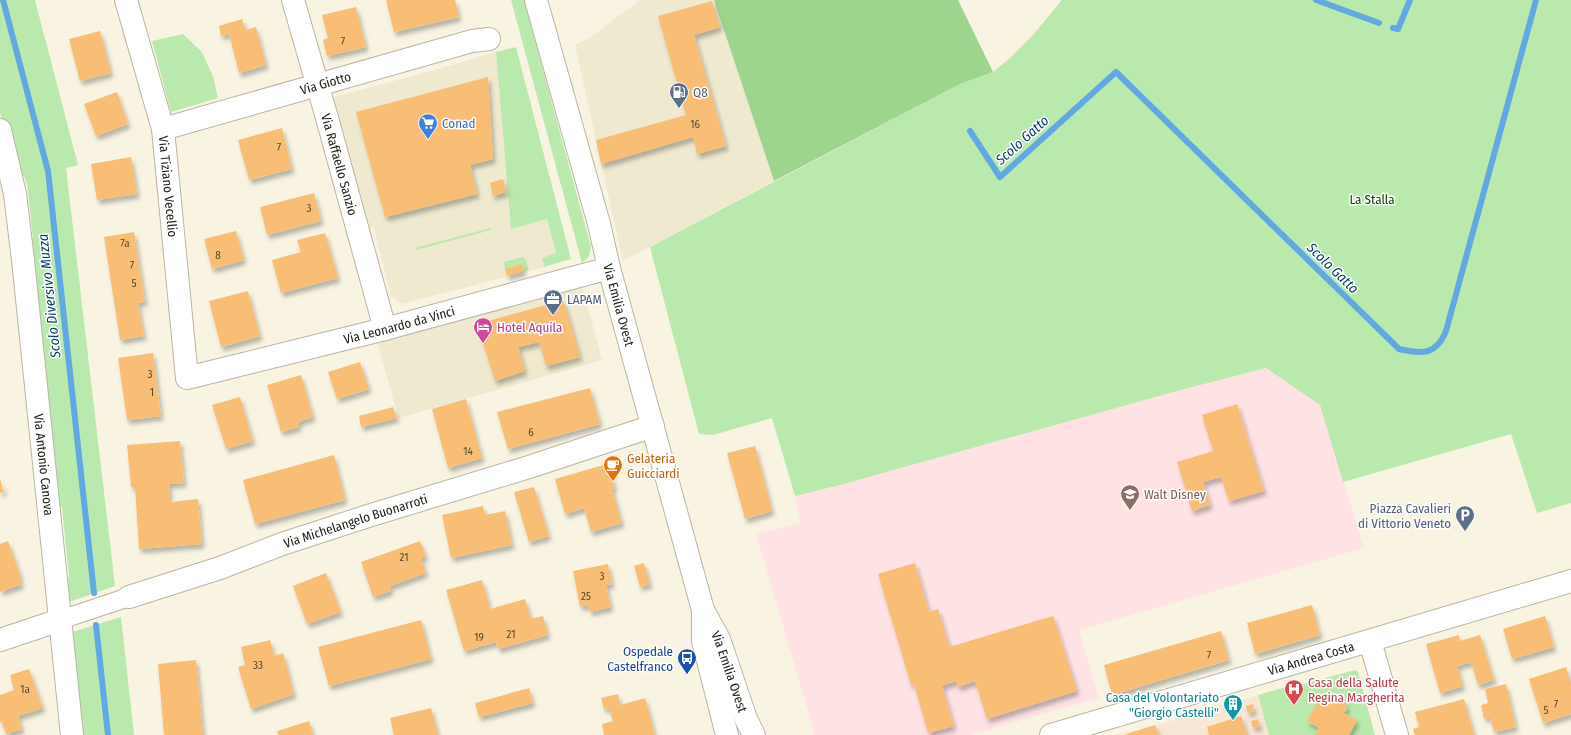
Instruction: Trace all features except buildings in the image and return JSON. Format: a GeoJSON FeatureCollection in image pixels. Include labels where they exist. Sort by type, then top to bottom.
{"type":"FeatureCollection","features":[{"type":"Feature","properties":{"kind":"street","name":"Via Tiziano Vecellio"},"geometry":{"type":"LineString","coordinates":[[126,0],[163,129],[187,378]]}},
{"type":"Feature","properties":{"kind":"street","name":"Via Raffaello Sanzio"},"geometry":{"type":"LineString","coordinates":[[293,0],[385,329]]}},
{"type":"Feature","properties":{"kind":"street","name":"Via Emilia Ovest"},"geometry":{"type":"LineString","coordinates":[[536,0],[599,224],[609,268],[654,426],[703,610],[719,639],[746,719],[754,735]]}},
{"type":"Feature","properties":{"kind":"street","name":"Via Giotto"},"geometry":{"type":"LineString","coordinates":[[163,129],[472,41],[489,39]]}},
{"type":"Feature","properties":{"kind":"street","name":"Via Antonio Canova"},"geometry":{"type":"LineString","coordinates":[[0,130],[60,620],[72,735]]}},
{"type":"Feature","properties":{"kind":"street","name":"Via Leonardo da Vinci"},"geometry":{"type":"LineString","coordinates":[[187,378],[385,329],[609,268]]}},
{"type":"Feature","properties":{"kind":"street","name":"Via Michelangelo Buonarroti"},"geometry":{"type":"LineString","coordinates":[[60,620],[220,568],[282,544],[353,520],[529,467],[654,426]]}},
{"type":"Feature","properties":{"kind":"street","name":"Via Andrea Costa"},"geometry":{"type":"LineString","coordinates":[[1051,735],[1571,581]]}},
{"type":"Feature","properties":{"kind":"street","name":"Via Emilia Ovest"},"geometry":{"type":"LineString","coordinates":[[703,610],[703,641],[727,735]]}},
{"type":"Feature","properties":{"kind":"street"},"geometry":{"type":"LineString","coordinates":[[0,640],[60,620]]}},
{"type":"Feature","properties":{"kind":"street"},"geometry":{"type":"LineString","coordinates":[[1370,640],[1397,735]]}},
{"type":"Feature","properties":{"kind":"shaded area"},"geometry":{"type":"Polygon","coordinates":[[[640,0],[714,0],[774,181],[623,261],[575,45],[588,39],[640,0]]]}},
{"type":"Feature","properties":{"kind":"shaded area"},"geometry":{"type":"Polygon","coordinates":[[[496,52],[511,229],[547,219],[556,253],[542,258],[544,267],[402,304],[391,296],[374,227],[371,228],[366,224],[333,101],[335,97],[496,52]]]}},
{"type":"Feature","properties":{"kind":"shaded area"},"geometry":{"type":"Polygon","coordinates":[[[582,286],[602,360],[399,418],[377,343],[582,286]]]}},
{"type":"Feature","properties":{"kind":"shaded area","name":"Walt Disney"},"geometry":{"type":"Polygon","coordinates":[[[1266,368],[1320,405],[1364,548],[1079,630],[1099,698],[970,735],[815,735],[756,534],[801,523],[795,496],[1266,368]]]}},
{"type":"Feature","properties":{"kind":"shaded area","name":"Casa della Salute Regina Margherita"},"geometry":{"type":"Polygon","coordinates":[[[1355,670],[1358,672],[1375,735],[1122,735],[1293,685],[1296,686],[1355,670]]]}},
{"type":"Feature","properties":{"kind":"green space"},"geometry":{"type":"Polygon","coordinates":[[[0,0],[35,0],[78,165],[66,168],[115,586],[66,603],[64,591],[69,576],[62,507],[55,507],[27,239],[33,238],[27,184],[24,176],[17,178],[0,112],[0,0]]]}},
{"type":"Feature","properties":{"kind":"green space"},"geometry":{"type":"Polygon","coordinates":[[[511,0],[524,0],[591,247],[589,256],[582,263],[511,0]]]}},
{"type":"Feature","properties":{"kind":"green space"},"geometry":{"type":"Polygon","coordinates":[[[714,0],[958,0],[993,72],[960,84],[774,181],[714,0]]]}},
{"type":"Feature","properties":{"kind":"green space","name":"La Stalla"},"geometry":{"type":"Polygon","coordinates":[[[1062,0],[1571,0],[1571,503],[1537,513],[1511,434],[1343,482],[1320,405],[1266,368],[795,496],[772,418],[713,435],[699,434],[650,247],[960,84],[993,72],[1010,58],[1032,36],[1062,0]]]}},
{"type":"Feature","properties":{"kind":"green space"},"geometry":{"type":"Polygon","coordinates":[[[183,34],[202,52],[213,76],[218,98],[171,112],[152,41],[183,34]]]}},
{"type":"Feature","properties":{"kind":"green space"},"geometry":{"type":"Polygon","coordinates":[[[516,47],[571,259],[544,267],[542,258],[556,253],[547,219],[511,229],[496,52],[516,47]]]}},
{"type":"Feature","properties":{"kind":"green space"},"geometry":{"type":"Polygon","coordinates":[[[491,228],[491,230],[416,250],[415,248],[491,228]]]}},
{"type":"Feature","properties":{"kind":"green space"},"geometry":{"type":"Polygon","coordinates":[[[523,257],[526,260],[529,270],[524,271],[522,264],[505,269],[504,262],[523,257]]]}},
{"type":"Feature","properties":{"kind":"green space"},"geometry":{"type":"Polygon","coordinates":[[[121,617],[134,735],[79,735],[69,633],[121,617]]]}},
{"type":"Feature","properties":{"kind":"green space"},"geometry":{"type":"Polygon","coordinates":[[[1355,670],[1358,672],[1375,735],[1349,735],[1357,720],[1344,713],[1347,708],[1344,701],[1336,700],[1331,705],[1319,699],[1307,721],[1319,728],[1315,735],[1269,735],[1258,695],[1355,670]]]}},
{"type":"Feature","properties":{"kind":"waterway","name":"Scolo Diversivo Muzza"},"geometry":{"type":"LineString","coordinates":[[3,0],[48,171],[94,593]]}},
{"type":"Feature","properties":{"kind":"waterway"},"geometry":{"type":"LineString","coordinates":[[1316,0],[1379,23]]}},
{"type":"Feature","properties":{"kind":"waterway"},"geometry":{"type":"LineString","coordinates":[[1393,28],[1398,29],[1410,0]]}},
{"type":"Feature","properties":{"kind":"waterway","name":"Scolo Gatto"},"geometry":{"type":"LineString","coordinates":[[970,131],[1000,177],[1116,72],[1399,349],[1414,352],[1427,351],[1438,345],[1446,331],[1536,0]]}},
{"type":"Feature","properties":{"kind":"waterway","name":"Scolo Diversivo Muzza"},"geometry":{"type":"LineString","coordinates":[[96,625],[108,735]]}},
{"type":"Feature","properties":{"kind":"place","name":"Q8"},"geometry":{"type":"Point","coordinates":[679,109]}},
{"type":"Feature","properties":{"kind":"place","name":"Conad"},"geometry":{"type":"Point","coordinates":[428,140]}},
{"type":"Feature","properties":{"kind":"place","name":"LAPAM"},"geometry":{"type":"Point","coordinates":[553,316]}},
{"type":"Feature","properties":{"kind":"place","name":"Hotel Aquila"},"geometry":{"type":"Point","coordinates":[483,344]}},
{"type":"Feature","properties":{"kind":"place","name":"Gelateria Guicciardi"},"geometry":{"type":"Point","coordinates":[613,482]}},
{"type":"Feature","properties":{"kind":"place","name":"Walt Disney"},"geometry":{"type":"Point","coordinates":[1130,511]}},
{"type":"Feature","properties":{"kind":"place","name":"Piazza Cavalieri di Vittorio Veneto"},"geometry":{"type":"Point","coordinates":[1465,532]}},
{"type":"Feature","properties":{"kind":"place","name":"Ospedale Castelfranco"},"geometry":{"type":"Point","coordinates":[687,675]}},
{"type":"Feature","properties":{"kind":"place","name":"Casa della Salute Regina Margherita"},"geometry":{"type":"Point","coordinates":[1294,706]}},
{"type":"Feature","properties":{"kind":"place","name":"Casa del Volontariato \"Giorgio Castelli\""},"geometry":{"type":"Point","coordinates":[1233,721]}}]}
